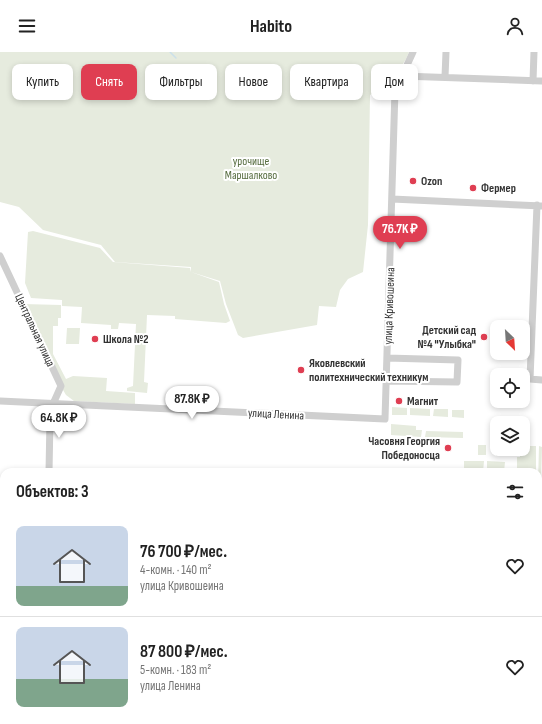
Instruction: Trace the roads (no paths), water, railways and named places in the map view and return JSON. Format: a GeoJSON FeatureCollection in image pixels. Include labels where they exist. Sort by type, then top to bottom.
{"type":"FeatureCollection","features":[{"type":"Feature","properties":{"kind":"street","name":"улица Кривошеина"},"geometry":{"type":"LineString","coordinates":[[408,64],[413,52]]}},
{"type":"Feature","properties":{"kind":"street"},"geometry":{"type":"LineString","coordinates":[[445,77],[446,52]]}},
{"type":"Feature","properties":{"kind":"street"},"geometry":{"type":"LineString","coordinates":[[533,81],[534,52]]}},
{"type":"Feature","properties":{"kind":"street"},"geometry":{"type":"LineString","coordinates":[[418,76],[542,81]]}},
{"type":"Feature","properties":{"kind":"street","name":"улица Кривошеина"},"geometry":{"type":"LineString","coordinates":[[385,419],[395,100]]}},
{"type":"Feature","properties":{"kind":"street"},"geometry":{"type":"LineString","coordinates":[[392,198],[539,205],[530,379],[542,380]]}},
{"type":"Feature","properties":{"kind":"street","name":"Центральная улица"},"geometry":{"type":"LineString","coordinates":[[0,256],[61,386],[53,404],[50,418],[49,468]]}},
{"type":"Feature","properties":{"kind":"street"},"geometry":{"type":"LineString","coordinates":[[386,381],[457,382],[458,360],[387,358]]}},
{"type":"Feature","properties":{"kind":"street","name":"улица Ленина"},"geometry":{"type":"LineString","coordinates":[[0,401],[385,419]]}},
{"type":"Feature","properties":{"kind":"waterway"},"geometry":{"type":"LineString","coordinates":[[170,52],[176,58]]}},
{"type":"Feature","properties":{"kind":"place","name":"Ozon"},"geometry":{"type":"Point","coordinates":[413,181]}},
{"type":"Feature","properties":{"kind":"place","name":"Фермер"},"geometry":{"type":"Point","coordinates":[473,188]}},
{"type":"Feature","properties":{"kind":"place","name":"Детский сад №4 \"Улыбка\""},"geometry":{"type":"Point","coordinates":[484,337]}},
{"type":"Feature","properties":{"kind":"place","name":"Школа №2"},"geometry":{"type":"Point","coordinates":[95,339]}},
{"type":"Feature","properties":{"kind":"place","name":"Яковлевский политехнический техникум"},"geometry":{"type":"Point","coordinates":[301,370]}},
{"type":"Feature","properties":{"kind":"place","name":"Магнит"},"geometry":{"type":"Point","coordinates":[399,401]}},
{"type":"Feature","properties":{"kind":"place","name":"Часовня Георгия Победоносца"},"geometry":{"type":"Point","coordinates":[448,448]}},
{"type":"Feature","properties":{"kind":"park label","name":"урочище Маршалково"},"geometry":{"type":"Point","coordinates":[251,168]}}]}
